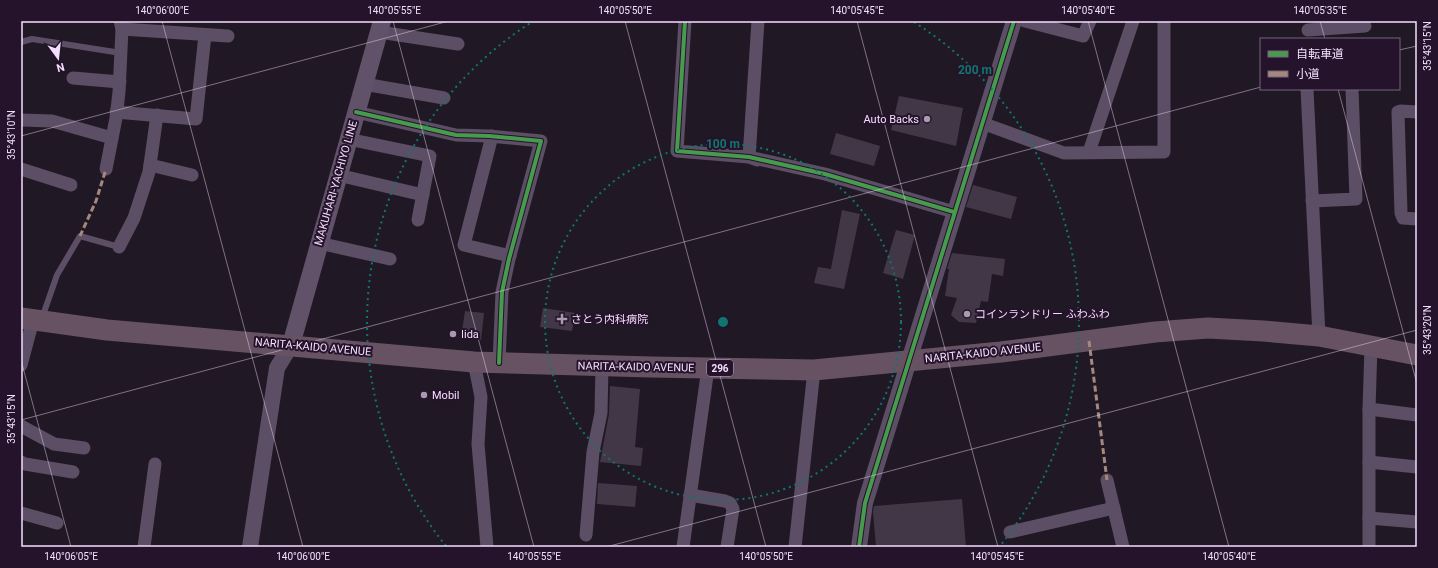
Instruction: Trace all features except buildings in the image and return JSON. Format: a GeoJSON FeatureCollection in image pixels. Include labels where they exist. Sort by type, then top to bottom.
{"type":"FeatureCollection","features":[{"type":"Feature","properties":{"kind":"highway","name":"NARITA-KAIDO AVENUE"},"geometry":{"type":"LineString","coordinates":[[32,320],[107,330],[474,362],[602,366],[814,370],[1001,352],[1184,329],[1230,328],[1319,336],[1417,355]]}},
{"type":"Feature","properties":{"kind":"main road","name":"MAKUHARI-YACHIYO LINE"},"geometry":{"type":"LineString","coordinates":[[290,345],[381,26]]}},
{"type":"Feature","properties":{"kind":"street"},"geometry":{"type":"LineString","coordinates":[[685,21],[677,150],[749,157],[825,174],[954,212]]}},
{"type":"Feature","properties":{"kind":"street"},"geometry":{"type":"LineString","coordinates":[[749,157],[758,21]]}},
{"type":"Feature","properties":{"kind":"street"},"geometry":{"type":"LineString","coordinates":[[859,547],[865,503],[1014,21]]}},
{"type":"Feature","properties":{"kind":"street"},"geometry":{"type":"LineString","coordinates":[[1025,21],[1082,36],[1090,21]]}},
{"type":"Feature","properties":{"kind":"street"},"geometry":{"type":"LineString","coordinates":[[1089,152],[1133,21]]}},
{"type":"Feature","properties":{"kind":"street"},"geometry":{"type":"LineString","coordinates":[[982,124],[1064,153],[1164,152],[1164,21]]}},
{"type":"Feature","properties":{"kind":"street"},"geometry":{"type":"LineString","coordinates":[[106,169],[120,82],[121,25],[205,35],[228,36]]}},
{"type":"Feature","properties":{"kind":"street"},"geometry":{"type":"LineString","coordinates":[[381,26],[458,44]]}},
{"type":"Feature","properties":{"kind":"street"},"geometry":{"type":"LineString","coordinates":[[1308,30],[1365,26]]}},
{"type":"Feature","properties":{"kind":"street"},"geometry":{"type":"LineString","coordinates":[[116,112],[196,119],[205,35]]}},
{"type":"Feature","properties":{"kind":"street"},"geometry":{"type":"LineString","coordinates":[[73,78],[120,82]]}},
{"type":"Feature","properties":{"kind":"street"},"geometry":{"type":"LineString","coordinates":[[364,84],[444,98]]}},
{"type":"Feature","properties":{"kind":"street"},"geometry":{"type":"LineString","coordinates":[[1307,90],[1306,102],[1319,336]]}},
{"type":"Feature","properties":{"kind":"street"},"geometry":{"type":"LineString","coordinates":[[1312,201],[1356,199],[1352,90]]}},
{"type":"Feature","properties":{"kind":"street"},"geometry":{"type":"LineString","coordinates":[[356,112],[456,135],[492,136],[541,141],[510,256],[502,292],[499,363]]}},
{"type":"Feature","properties":{"kind":"street"},"geometry":{"type":"LineString","coordinates":[[1417,112],[1398,112],[1401,213],[1403,218],[1417,219]]}},
{"type":"Feature","properties":{"kind":"street"},"geometry":{"type":"LineString","coordinates":[[119,247],[134,218],[149,172],[157,115]]}},
{"type":"Feature","properties":{"kind":"street"},"geometry":{"type":"LineString","coordinates":[[21,120],[52,121],[112,138]]}},
{"type":"Feature","properties":{"kind":"street"},"geometry":{"type":"LineString","coordinates":[[492,136],[464,245],[510,256]]}},
{"type":"Feature","properties":{"kind":"street"},"geometry":{"type":"LineString","coordinates":[[348,138],[430,156],[418,220]]}},
{"type":"Feature","properties":{"kind":"street"},"geometry":{"type":"LineString","coordinates":[[150,165],[192,175]]}},
{"type":"Feature","properties":{"kind":"street"},"geometry":{"type":"LineString","coordinates":[[21,170],[71,185]]}},
{"type":"Feature","properties":{"kind":"street"},"geometry":{"type":"LineString","coordinates":[[338,175],[423,195]]}},
{"type":"Feature","properties":{"kind":"street"},"geometry":{"type":"LineString","coordinates":[[319,243],[390,259]]}},
{"type":"Feature","properties":{"kind":"street"},"geometry":{"type":"LineString","coordinates":[[21,365],[32,320]]}},
{"type":"Feature","properties":{"kind":"street"},"geometry":{"type":"LineString","coordinates":[[250,547],[277,368],[290,345]]}},
{"type":"Feature","properties":{"kind":"street"},"geometry":{"type":"LineString","coordinates":[[1369,547],[1369,409],[1372,346]]}},
{"type":"Feature","properties":{"kind":"street"},"geometry":{"type":"LineString","coordinates":[[474,362],[481,397],[478,444],[486,547]]}},
{"type":"Feature","properties":{"kind":"street"},"geometry":{"type":"LineString","coordinates":[[586,535],[593,452],[600,413],[602,366]]}},
{"type":"Feature","properties":{"kind":"street"},"geometry":{"type":"LineString","coordinates":[[682,547],[708,368]]}},
{"type":"Feature","properties":{"kind":"street"},"geometry":{"type":"LineString","coordinates":[[795,547],[814,370]]}},
{"type":"Feature","properties":{"kind":"street"},"geometry":{"type":"LineString","coordinates":[[1369,409],[1417,415]]}},
{"type":"Feature","properties":{"kind":"street"},"geometry":{"type":"LineString","coordinates":[[21,426],[54,444],[84,448]]}},
{"type":"Feature","properties":{"kind":"street"},"geometry":{"type":"LineString","coordinates":[[21,462],[25,464],[73,472]]}},
{"type":"Feature","properties":{"kind":"street"},"geometry":{"type":"LineString","coordinates":[[1369,462],[1417,467]]}},
{"type":"Feature","properties":{"kind":"street"},"geometry":{"type":"LineString","coordinates":[[144,547],[155,464]]}},
{"type":"Feature","properties":{"kind":"street"},"geometry":{"type":"LineString","coordinates":[[1107,480],[1123,547]]}},
{"type":"Feature","properties":{"kind":"street"},"geometry":{"type":"LineString","coordinates":[[690,496],[730,503],[733,509],[727,547]]}},
{"type":"Feature","properties":{"kind":"street"},"geometry":{"type":"LineString","coordinates":[[1010,532],[1114,508]]}},
{"type":"Feature","properties":{"kind":"street"},"geometry":{"type":"LineString","coordinates":[[21,513],[57,523]]}},
{"type":"Feature","properties":{"kind":"street"},"geometry":{"type":"LineString","coordinates":[[1369,518],[1417,522]]}},
{"type":"Feature","properties":{"kind":"lane"},"geometry":{"type":"LineString","coordinates":[[21,42],[32,39],[121,53]]}},
{"type":"Feature","properties":{"kind":"lane"},"geometry":{"type":"LineString","coordinates":[[32,320],[80,236],[119,247]]}},
{"type":"Feature","properties":{"kind":"marked path"},"geometry":{"type":"LineString","coordinates":[[80,236],[96,201],[106,169]]}},
{"type":"Feature","properties":{"kind":"marked path"},"geometry":{"type":"LineString","coordinates":[[1089,341],[1107,480]]}},
{"type":"Feature","properties":{"kind":"cycle path"},"geometry":{"type":"LineString","coordinates":[[685,21],[677,151],[749,157],[825,174],[954,212]]}},
{"type":"Feature","properties":{"kind":"cycle path"},"geometry":{"type":"LineString","coordinates":[[859,547],[865,503],[1014,21]]}},
{"type":"Feature","properties":{"kind":"cycle path"},"geometry":{"type":"LineString","coordinates":[[356,112],[456,135],[489,136],[541,141],[509,259],[502,292],[499,363]]}},
{"type":"Feature","properties":{"kind":"place","name":"Auto Backs"},"geometry":{"type":"Point","coordinates":[927,119]}},
{"type":"Feature","properties":{"kind":"place","name":"コインランドリー ふわふわ"},"geometry":{"type":"Point","coordinates":[967,314]}},
{"type":"Feature","properties":{"kind":"place","name":"さとう内科病院"},"geometry":{"type":"Point","coordinates":[562,319]}},
{"type":"Feature","properties":{"kind":"place","name":"Iida"},"geometry":{"type":"Point","coordinates":[453,334]}},
{"type":"Feature","properties":{"kind":"place","name":"Mobil"},"geometry":{"type":"Point","coordinates":[424,395]}}]}
